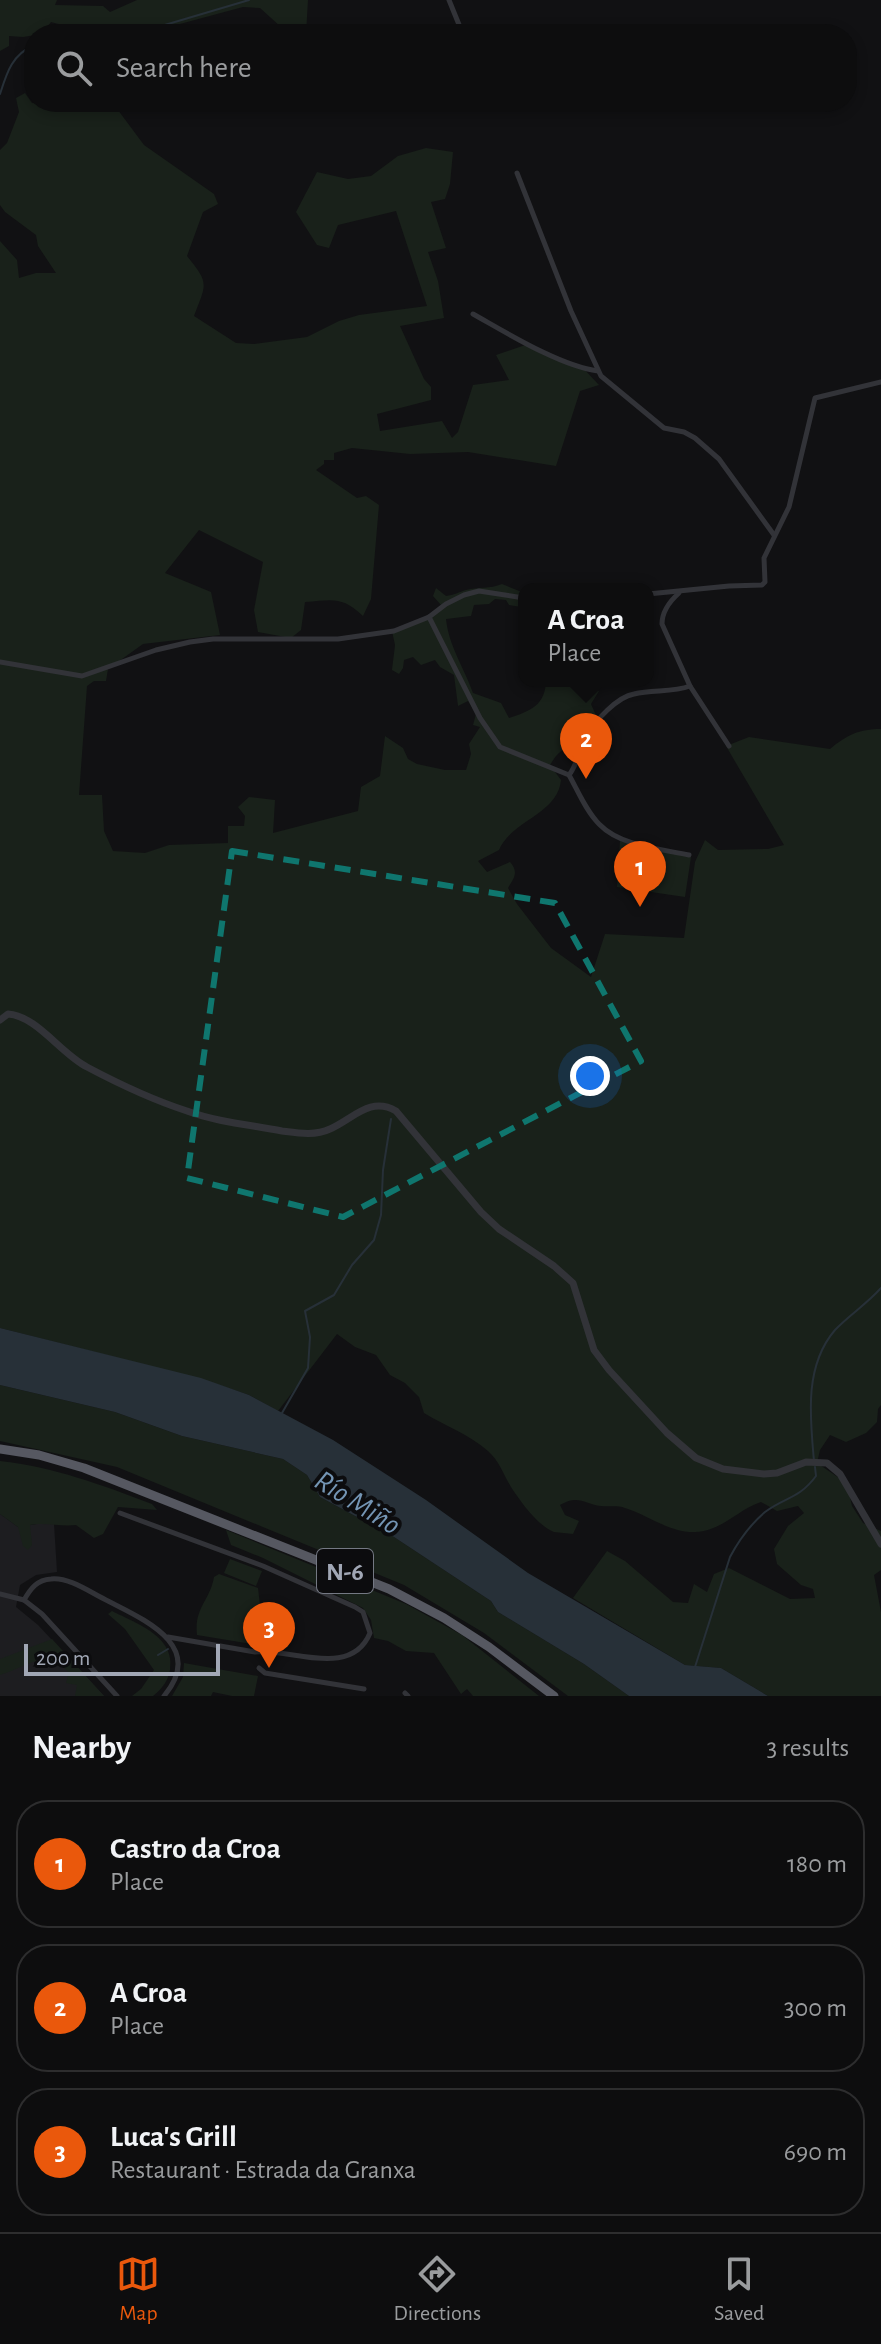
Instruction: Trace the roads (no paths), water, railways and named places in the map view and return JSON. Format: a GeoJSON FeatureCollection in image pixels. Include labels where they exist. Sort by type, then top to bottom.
{"type":"FeatureCollection","features":[{"type":"Feature","properties":{"kind":"highway","name":"N-6"},"geometry":{"type":"LineString","coordinates":[[0,1449],[39,1455],[84,1468],[389,1589],[444,1618],[554,1696]]}},
{"type":"Feature","properties":{"kind":"street"},"geometry":{"type":"LineString","coordinates":[[449,0],[459,24]]}},
{"type":"Feature","properties":{"kind":"street"},"geometry":{"type":"LineString","coordinates":[[517,173],[571,311],[599,372],[664,428],[695,438],[719,459],[774,535]]}},
{"type":"Feature","properties":{"kind":"street"},"geometry":{"type":"LineString","coordinates":[[473,314],[568,362],[599,372]]}},
{"type":"Feature","properties":{"kind":"street"},"geometry":{"type":"LineString","coordinates":[[654,594],[762,585],[765,582],[764,558],[789,507],[815,398],[881,382]]}},
{"type":"Feature","properties":{"kind":"street"},"geometry":{"type":"LineString","coordinates":[[0,662],[82,676],[156,650],[190,642],[213,639],[338,639],[394,631],[479,591],[518,597]]}},
{"type":"Feature","properties":{"kind":"street"},"geometry":{"type":"LineString","coordinates":[[680,592],[667,607],[662,624],[690,686],[729,746]]}},
{"type":"Feature","properties":{"kind":"street"},"geometry":{"type":"LineString","coordinates":[[429,617],[480,718],[500,747],[546,763],[563,775],[569,775]]}},
{"type":"Feature","properties":{"kind":"street"},"geometry":{"type":"LineString","coordinates":[[569,775],[587,734],[622,698],[690,686]]}},
{"type":"Feature","properties":{"kind":"street"},"geometry":{"type":"LineString","coordinates":[[569,775],[597,822],[608,832],[622,839],[689,855]]}},
{"type":"Feature","properties":{"kind":"street"},"geometry":{"type":"LineString","coordinates":[[0,1020],[8,1014],[26,1018],[84,1066],[176,1107],[213,1118],[311,1134],[329,1130],[364,1108],[388,1106],[402,1116],[481,1212],[499,1229],[554,1266],[573,1283],[594,1350],[667,1433],[708,1464],[746,1473],[777,1473],[806,1462],[824,1462],[840,1474],[881,1544]]}},
{"type":"Feature","properties":{"kind":"street"},"geometry":{"type":"LineString","coordinates":[[120,1513],[263,1566],[355,1607],[363,1612],[370,1633],[362,1648],[348,1655],[319,1659],[268,1650],[259,1653],[168,1637]]}},
{"type":"Feature","properties":{"kind":"street"},"geometry":{"type":"LineString","coordinates":[[24,1600],[30,1589],[39,1582],[61,1578],[162,1631],[174,1648],[178,1662],[176,1679],[164,1696]]}},
{"type":"Feature","properties":{"kind":"street"},"geometry":{"type":"LineString","coordinates":[[0,1594],[24,1600],[42,1614],[117,1696]]}},
{"type":"Feature","properties":{"kind":"street"},"geometry":{"type":"LineString","coordinates":[[259,1668],[265,1673],[364,1689]]}},
{"type":"Feature","properties":{"kind":"water","name":"Río Miño"},"geometry":{"type":"Polygon","coordinates":[[[0,1328],[201,1378],[249,1395],[333,1440],[426,1500],[528,1573],[685,1665],[721,1668],[768,1696],[629,1696],[584,1664],[498,1612],[491,1601],[394,1537],[320,1497],[307,1475],[283,1459],[182,1436],[115,1412],[0,1385],[0,1328]]]}},
{"type":"Feature","properties":{"kind":"waterway"},"geometry":{"type":"LineString","coordinates":[[168,24],[249,0]]}},
{"type":"Feature","properties":{"kind":"waterway"},"geometry":{"type":"LineString","coordinates":[[0,94],[8,71],[24,51]]}},
{"type":"Feature","properties":{"kind":"waterway"},"geometry":{"type":"LineString","coordinates":[[282,1413],[308,1368],[310,1337],[305,1311],[334,1295],[352,1265],[374,1240],[381,1215],[383,1170],[391,1119]]}},
{"type":"Feature","properties":{"kind":"waterway"},"geometry":{"type":"LineString","coordinates":[[814,1461],[811,1392],[818,1359],[835,1330],[881,1288]]}},
{"type":"Feature","properties":{"kind":"waterway"},"geometry":{"type":"LineString","coordinates":[[695,1667],[730,1557],[741,1538],[765,1512],[810,1484],[816,1476],[815,1467]]}},
{"type":"Feature","properties":{"kind":"waterway"},"geometry":{"type":"LineString","coordinates":[[158,1655],[168,1649]]}},
{"type":"Feature","properties":{"kind":"place","name":"A Croa"},"geometry":{"type":"Point","coordinates":[586,779]}},
{"type":"Feature","properties":{"kind":"place","name":"Castro da Croa"},"geometry":{"type":"Point","coordinates":[640,907]}},
{"type":"Feature","properties":{"kind":"place","name":"Luca's Grill"},"geometry":{"type":"Point","coordinates":[269,1668]}}]}
